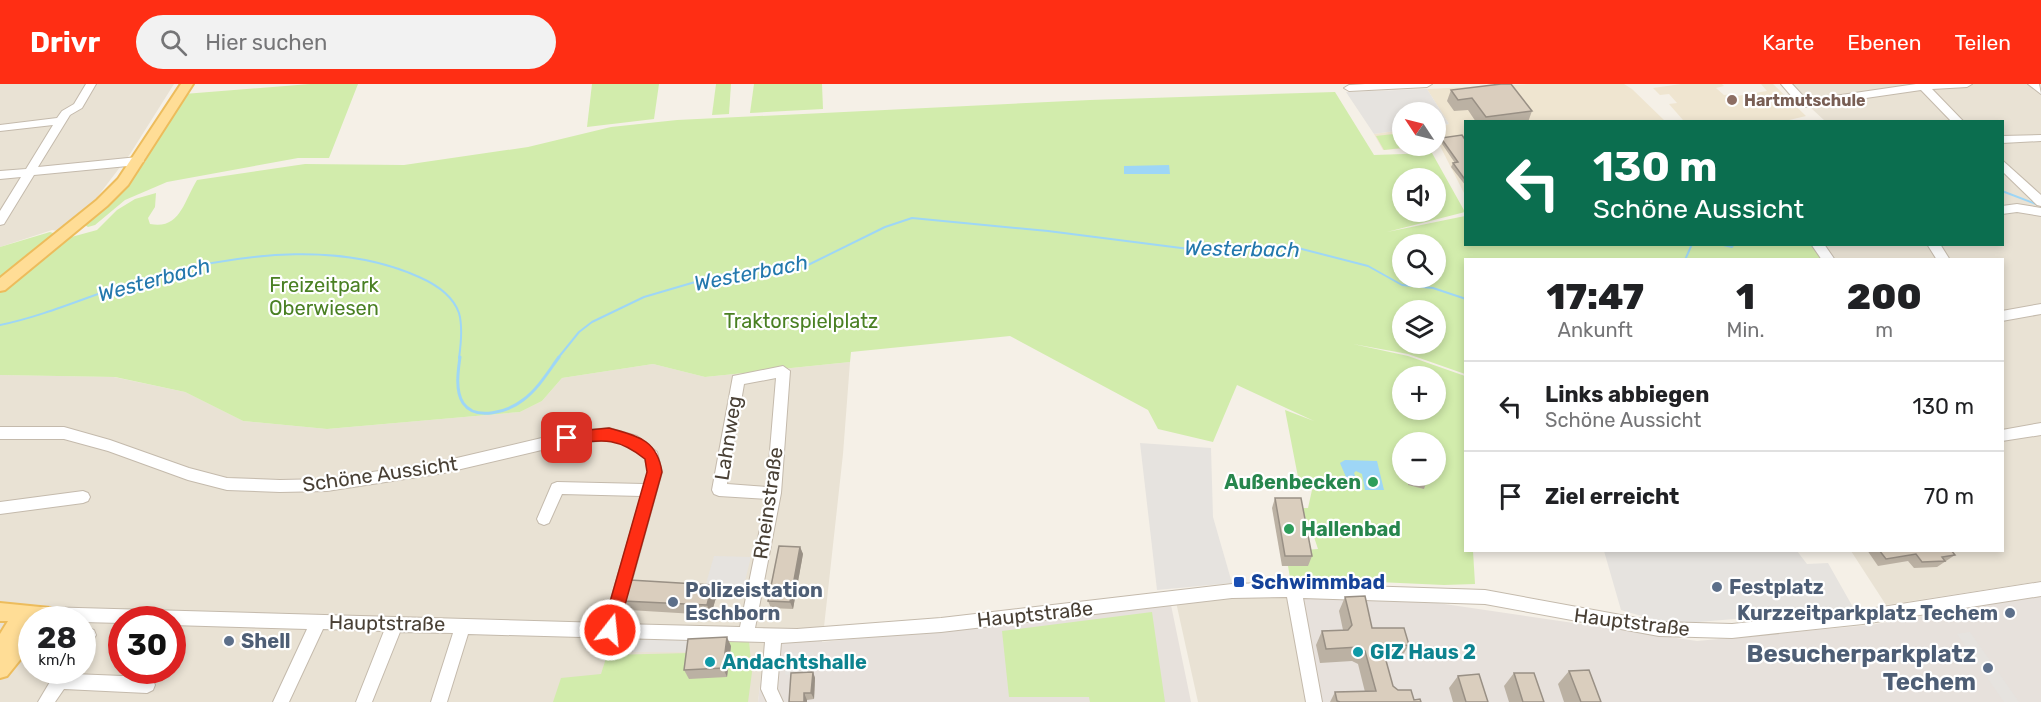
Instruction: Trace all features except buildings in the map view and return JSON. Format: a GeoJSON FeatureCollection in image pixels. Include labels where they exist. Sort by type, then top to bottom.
{"type":"FeatureCollection","features":[{"type":"Feature","properties":{"kind":"main road"},"geometry":{"type":"LineString","coordinates":[[0,286],[102,203],[123,182],[187,84]]}},
{"type":"Feature","properties":{"kind":"main road","name":"Hauptstraße"},"geometry":{"type":"LineString","coordinates":[[0,612],[18,616]]}},
{"type":"Feature","properties":{"kind":"main road"},"geometry":{"type":"LineString","coordinates":[[0,652],[18,635]]}},
{"type":"Feature","properties":{"kind":"main road"},"geometry":{"type":"LineString","coordinates":[[0,669],[18,643]]}},
{"type":"Feature","properties":{"kind":"street"},"geometry":{"type":"LineString","coordinates":[[0,221],[66,113],[78,106],[91,84]]}},
{"type":"Feature","properties":{"kind":"street"},"geometry":{"type":"LineString","coordinates":[[1350,88],[1427,84]]}},
{"type":"Feature","properties":{"kind":"street"},"geometry":{"type":"LineString","coordinates":[[1786,84],[1804,104],[1922,85],[1967,84]]}},
{"type":"Feature","properties":{"kind":"street"},"geometry":{"type":"LineString","coordinates":[[2033,84],[2041,91]]}},
{"type":"Feature","properties":{"kind":"street"},"geometry":{"type":"LineString","coordinates":[[1922,85],[1957,120]]}},
{"type":"Feature","properties":{"kind":"street"},"geometry":{"type":"LineString","coordinates":[[0,128],[61,121]]}},
{"type":"Feature","properties":{"kind":"street"},"geometry":{"type":"LineString","coordinates":[[2004,140],[2041,138]]}},
{"type":"Feature","properties":{"kind":"street"},"geometry":{"type":"LineString","coordinates":[[0,175],[138,161]]}},
{"type":"Feature","properties":{"kind":"street"},"geometry":{"type":"LineString","coordinates":[[2004,166],[2041,202]]}},
{"type":"Feature","properties":{"kind":"street"},"geometry":{"type":"LineString","coordinates":[[2004,210],[2018,208],[2041,212]]}},
{"type":"Feature","properties":{"kind":"street"},"geometry":{"type":"LineString","coordinates":[[1819,246],[1828,258]]}},
{"type":"Feature","properties":{"kind":"street"},"geometry":{"type":"LineString","coordinates":[[2004,316],[2041,309]]}},
{"type":"Feature","properties":{"kind":"street","name":"Rheinstraße"},"geometry":{"type":"LineString","coordinates":[[746,635],[774,493],[783,370]]}},
{"type":"Feature","properties":{"kind":"street","name":"Lahnweg"},"geometry":{"type":"LineString","coordinates":[[774,493],[720,490],[738,380],[783,370]]}},
{"type":"Feature","properties":{"kind":"street"},"geometry":{"type":"LineString","coordinates":[[2004,436],[2041,429]]}},
{"type":"Feature","properties":{"kind":"street","name":"Schöne Aussicht"},"geometry":{"type":"LineString","coordinates":[[0,433],[64,434],[110,446],[188,474],[227,484],[280,486],[327,485],[444,467],[567,438],[609,434],[632,440],[652,456],[655,472],[610,630]]}},
{"type":"Feature","properties":{"kind":"street"},"geometry":{"type":"LineString","coordinates":[[544,519],[557,488],[650,490]]}},
{"type":"Feature","properties":{"kind":"street"},"geometry":{"type":"LineString","coordinates":[[0,508],[83,497]]}},
{"type":"Feature","properties":{"kind":"street","name":"Hauptstraße"},"geometry":{"type":"LineString","coordinates":[[96,620],[463,625],[774,636],[941,625],[1242,590],[1485,597],[1659,629],[1732,631],[1863,617],[2041,589]]}},
{"type":"Feature","properties":{"kind":"street"},"geometry":{"type":"LineString","coordinates":[[1294,592],[1314,702]]}},
{"type":"Feature","properties":{"kind":"street"},"geometry":{"type":"LineString","coordinates":[[282,702],[318,622]]}},
{"type":"Feature","properties":{"kind":"street"},"geometry":{"type":"LineString","coordinates":[[364,702],[394,624]]}},
{"type":"Feature","properties":{"kind":"street"},"geometry":{"type":"LineString","coordinates":[[439,702],[463,625]]}},
{"type":"Feature","properties":{"kind":"street"},"geometry":{"type":"LineString","coordinates":[[774,636],[769,689],[775,702]]}},
{"type":"Feature","properties":{"kind":"street"},"geometry":{"type":"LineString","coordinates":[[96,680],[147,685]]}},
{"type":"Feature","properties":{"kind":"street"},"geometry":{"type":"LineString","coordinates":[[46,702],[58,684]]}},
{"type":"Feature","properties":{"kind":"shaded area"},"geometry":{"type":"Polygon","coordinates":[[[0,84],[174,84],[130,154],[95,200],[58,231],[52,230],[0,247],[0,84]]]}},
{"type":"Feature","properties":{"kind":"shaded area"},"geometry":{"type":"Polygon","coordinates":[[[1530,84],[1624,84],[1664,120],[1464,120],[1464,193],[1445,156],[1446,124],[1449,124],[1446,119],[1446,102],[1435,102],[1427,89],[1530,84]]]}},
{"type":"Feature","properties":{"kind":"shaded area","name":"Hartmutschule"},"geometry":{"type":"Polygon","coordinates":[[[1681,84],[1722,84],[1724,86],[1716,88],[1724,95],[1737,96],[1767,91],[1761,84],[1773,84],[1806,116],[1789,120],[1683,120],[1669,104],[1677,103],[1669,94],[1660,95],[1653,88],[1681,84]]]}},
{"type":"Feature","properties":{"kind":"shaded area"},"geometry":{"type":"Polygon","coordinates":[[[1785,84],[2041,84],[2041,581],[1886,605],[1852,552],[2004,552],[2004,258],[1824,258],[1815,246],[2004,246],[2004,120],[1824,120],[1785,84]]]}},
{"type":"Feature","properties":{"kind":"shaded area"},"geometry":{"type":"Polygon","coordinates":[[[1427,89],[1435,102],[1392,102],[1392,131],[1374,134],[1346,92],[1427,89]]]}},
{"type":"Feature","properties":{"kind":"shaded area"},"geometry":{"type":"Polygon","coordinates":[[[1392,131],[1392,149],[1383,150],[1374,134],[1392,131]]]}},
{"type":"Feature","properties":{"kind":"shaded area"},"geometry":{"type":"Polygon","coordinates":[[[850,362],[843,454],[823,636],[766,637],[758,702],[0,702],[0,375],[114,377],[185,392],[243,421],[327,429],[520,412],[542,401],[562,378],[653,364],[705,377],[850,362]]]}},
{"type":"Feature","properties":{"kind":"shaded area"},"geometry":{"type":"Polygon","coordinates":[[[1140,443],[1211,448],[1213,517],[1232,583],[1157,590],[1140,443]]]}},
{"type":"Feature","properties":{"kind":"shaded area","name":"Festplatz"},"geometry":{"type":"Polygon","coordinates":[[[1604,552],[1798,552],[1807,564],[1828,563],[1854,609],[1686,623],[1655,620],[1621,610],[1604,552]]]}},
{"type":"Feature","properties":{"kind":"shaded area"},"geometry":{"type":"Polygon","coordinates":[[[714,556],[751,557],[743,589],[705,587],[714,556]]]}},
{"type":"Feature","properties":{"kind":"shaded area"},"geometry":{"type":"Polygon","coordinates":[[[1290,595],[1309,702],[1198,702],[1176,602],[1290,595]]]}},
{"type":"Feature","properties":{"kind":"shaded area"},"geometry":{"type":"Polygon","coordinates":[[[1290,595],[1431,602],[1697,641],[1870,625],[2041,596],[2041,702],[1310,702],[1290,595]]]}},
{"type":"Feature","properties":{"kind":"shaded area"},"geometry":{"type":"Polygon","coordinates":[[[1171,605],[1191,702],[758,702],[766,637],[823,636],[822,642],[1171,605]]]}},
{"type":"Feature","properties":{"kind":"shaded area","name":"Besucherparkplatz Techem"},"geometry":{"type":"Polygon","coordinates":[[[1970,632],[2019,702],[2004,702],[1957,634],[1970,632]]]}},
{"type":"Feature","properties":{"kind":"shaded area"},"geometry":{"type":"Polygon","coordinates":[[[690,637],[687,652],[630,652],[632,640],[690,637]]]}},
{"type":"Feature","properties":{"kind":"shaded area"},"geometry":{"type":"Polygon","coordinates":[[[813,652],[812,673],[785,675],[786,653],[813,652]]]}},
{"type":"Feature","properties":{"kind":"green space"},"geometry":{"type":"Polygon","coordinates":[[[310,84],[358,84],[329,158],[298,158],[167,182],[125,200],[95,225],[88,227],[83,224],[125,185],[145,162],[184,94],[310,84]]]}},
{"type":"Feature","properties":{"kind":"green space"},"geometry":{"type":"Polygon","coordinates":[[[592,84],[659,84],[654,119],[587,127],[592,84]]]}},
{"type":"Feature","properties":{"kind":"green space"},"geometry":{"type":"Polygon","coordinates":[[[716,84],[731,84],[729,114],[712,115],[716,84]]]}},
{"type":"Feature","properties":{"kind":"green space"},"geometry":{"type":"Polygon","coordinates":[[[754,84],[822,84],[823,109],[750,113],[754,84]]]}},
{"type":"Feature","properties":{"kind":"green space","name":"Freizeitpark Oberwiesen"},"geometry":{"type":"Polygon","coordinates":[[[1335,92],[1374,155],[1434,156],[1440,168],[1392,168],[1392,222],[1426,222],[1387,232],[1446,222],[1446,220],[1464,216],[1464,246],[1816,246],[1825,258],[1464,258],[1464,374],[1408,354],[1446,354],[1446,300],[1392,300],[1392,351],[1353,344],[1408,356],[1436,366],[1392,366],[1392,420],[1446,420],[1446,369],[1464,376],[1464,552],[1473,552],[1475,584],[1444,585],[1290,578],[1288,566],[1308,566],[1305,550],[1318,549],[1314,537],[1306,527],[1303,508],[1308,508],[1312,490],[1304,490],[1303,486],[1286,486],[1284,478],[1298,477],[1285,410],[1314,421],[1237,385],[1213,442],[1158,429],[1148,410],[1010,336],[851,352],[850,362],[705,377],[653,364],[562,378],[542,401],[520,412],[327,429],[243,421],[185,392],[115,377],[0,375],[0,293],[64,239],[97,230],[117,210],[135,199],[156,193],[155,207],[148,218],[150,224],[160,225],[168,223],[180,212],[197,180],[305,164],[404,165],[528,147],[611,127],[677,120],[1090,100],[1335,92]]]}},
{"type":"Feature","properties":{"kind":"green space"},"geometry":{"type":"Polygon","coordinates":[[[1392,134],[1392,149],[1384,150],[1376,136],[1392,134]]]}},
{"type":"Feature","properties":{"kind":"green space","name":"Freizeitpark Oberwiesen"},"geometry":{"type":"Polygon","coordinates":[[[1446,178],[1464,210],[1464,212],[1446,217],[1446,178]]]}},
{"type":"Feature","properties":{"kind":"green space"},"geometry":{"type":"Polygon","coordinates":[[[50,232],[56,234],[0,279],[0,247],[50,232]]]}},
{"type":"Feature","properties":{"kind":"green space"},"geometry":{"type":"Polygon","coordinates":[[[1152,612],[1165,702],[1090,702],[1089,697],[1009,697],[1002,631],[1152,612]]]}},
{"type":"Feature","properties":{"kind":"green space"},"geometry":{"type":"Polygon","coordinates":[[[693,640],[749,641],[752,672],[748,702],[553,702],[561,678],[601,674],[607,655],[690,653],[693,640]]]}},
{"type":"Feature","properties":{"kind":"water"},"geometry":{"type":"Polygon","coordinates":[[[1169,165],[1170,174],[1124,174],[1124,166],[1169,165]]]}},
{"type":"Feature","properties":{"kind":"water","name":"Außenbecken"},"geometry":{"type":"Polygon","coordinates":[[[1345,460],[1377,461],[1384,490],[1365,490],[1362,474],[1356,471],[1354,473],[1358,484],[1349,484],[1340,463],[1345,460]]]}},
{"type":"Feature","properties":{"kind":"waterway","name":"Westerbach"},"geometry":{"type":"LineString","coordinates":[[2004,192],[2036,204]]}},
{"type":"Feature","properties":{"kind":"waterway","name":"Westerbach"},"geometry":{"type":"LineString","coordinates":[[558,358],[579,332],[592,322],[644,297],[719,275],[808,265],[885,227],[912,218],[1048,231],[1189,249],[1294,247],[1368,266],[1402,285],[1433,288],[1464,298]]}},
{"type":"Feature","properties":{"kind":"waterway","name":"Westerbach"},"geometry":{"type":"LineString","coordinates":[[1686,258],[1691,246]]}},
{"type":"Feature","properties":{"kind":"waterway","name":"Westerbach"},"geometry":{"type":"LineString","coordinates":[[1728,246],[1733,246]]}},
{"type":"Feature","properties":{"kind":"waterway","name":"Westerbach"},"geometry":{"type":"LineString","coordinates":[[0,325],[22,320],[126,284],[200,265],[263,256],[327,255],[389,266],[419,277],[443,291],[459,313],[461,330],[459,358]]}},
{"type":"Feature","properties":{"kind":"waterway","name":"Westerbach"},"geometry":{"type":"LineString","coordinates":[[460,357],[458,381],[460,398],[469,409],[484,413],[501,411],[523,400],[538,386],[559,357]]}},
{"type":"Feature","properties":{"kind":"place","name":"Hartmutschule"},"geometry":{"type":"Point","coordinates":[1732,100]}},
{"type":"Feature","properties":{"kind":"place","name":"Außenbecken"},"geometry":{"type":"Point","coordinates":[1373,482]}},
{"type":"Feature","properties":{"kind":"place","name":"Hallenbad"},"geometry":{"type":"Point","coordinates":[1289,529]}},
{"type":"Feature","properties":{"kind":"place","name":"Schwimmbad"},"geometry":{"type":"Point","coordinates":[1239,582]}},
{"type":"Feature","properties":{"kind":"place","name":"Festplatz"},"geometry":{"type":"Point","coordinates":[1717,587]}},
{"type":"Feature","properties":{"kind":"place","name":"Polizeistation Eschborn"},"geometry":{"type":"Point","coordinates":[673,602]}},
{"type":"Feature","properties":{"kind":"place","name":"Kurzzeitparkplatz Techem"},"geometry":{"type":"Point","coordinates":[2010,613]}},
{"type":"Feature","properties":{"kind":"place","name":"Shell"},"geometry":{"type":"Point","coordinates":[229,641]}},
{"type":"Feature","properties":{"kind":"place","name":"GIZ Haus 2"},"geometry":{"type":"Point","coordinates":[1358,652]}},
{"type":"Feature","properties":{"kind":"place","name":"Andachtshalle"},"geometry":{"type":"Point","coordinates":[710,662]}},
{"type":"Feature","properties":{"kind":"place","name":"Besucherparkplatz Techem"},"geometry":{"type":"Point","coordinates":[1988,668]}},
{"type":"Feature","properties":{"kind":"route"},"geometry":{"type":"LineString","coordinates":[[567,438],[609,434],[632,440],[652,456],[655,472],[610,630]]}},
{"type":"Feature","properties":{"kind":"park label","name":"Traktorspielplatz"},"geometry":{"type":"Point","coordinates":[801,321]}}]}
